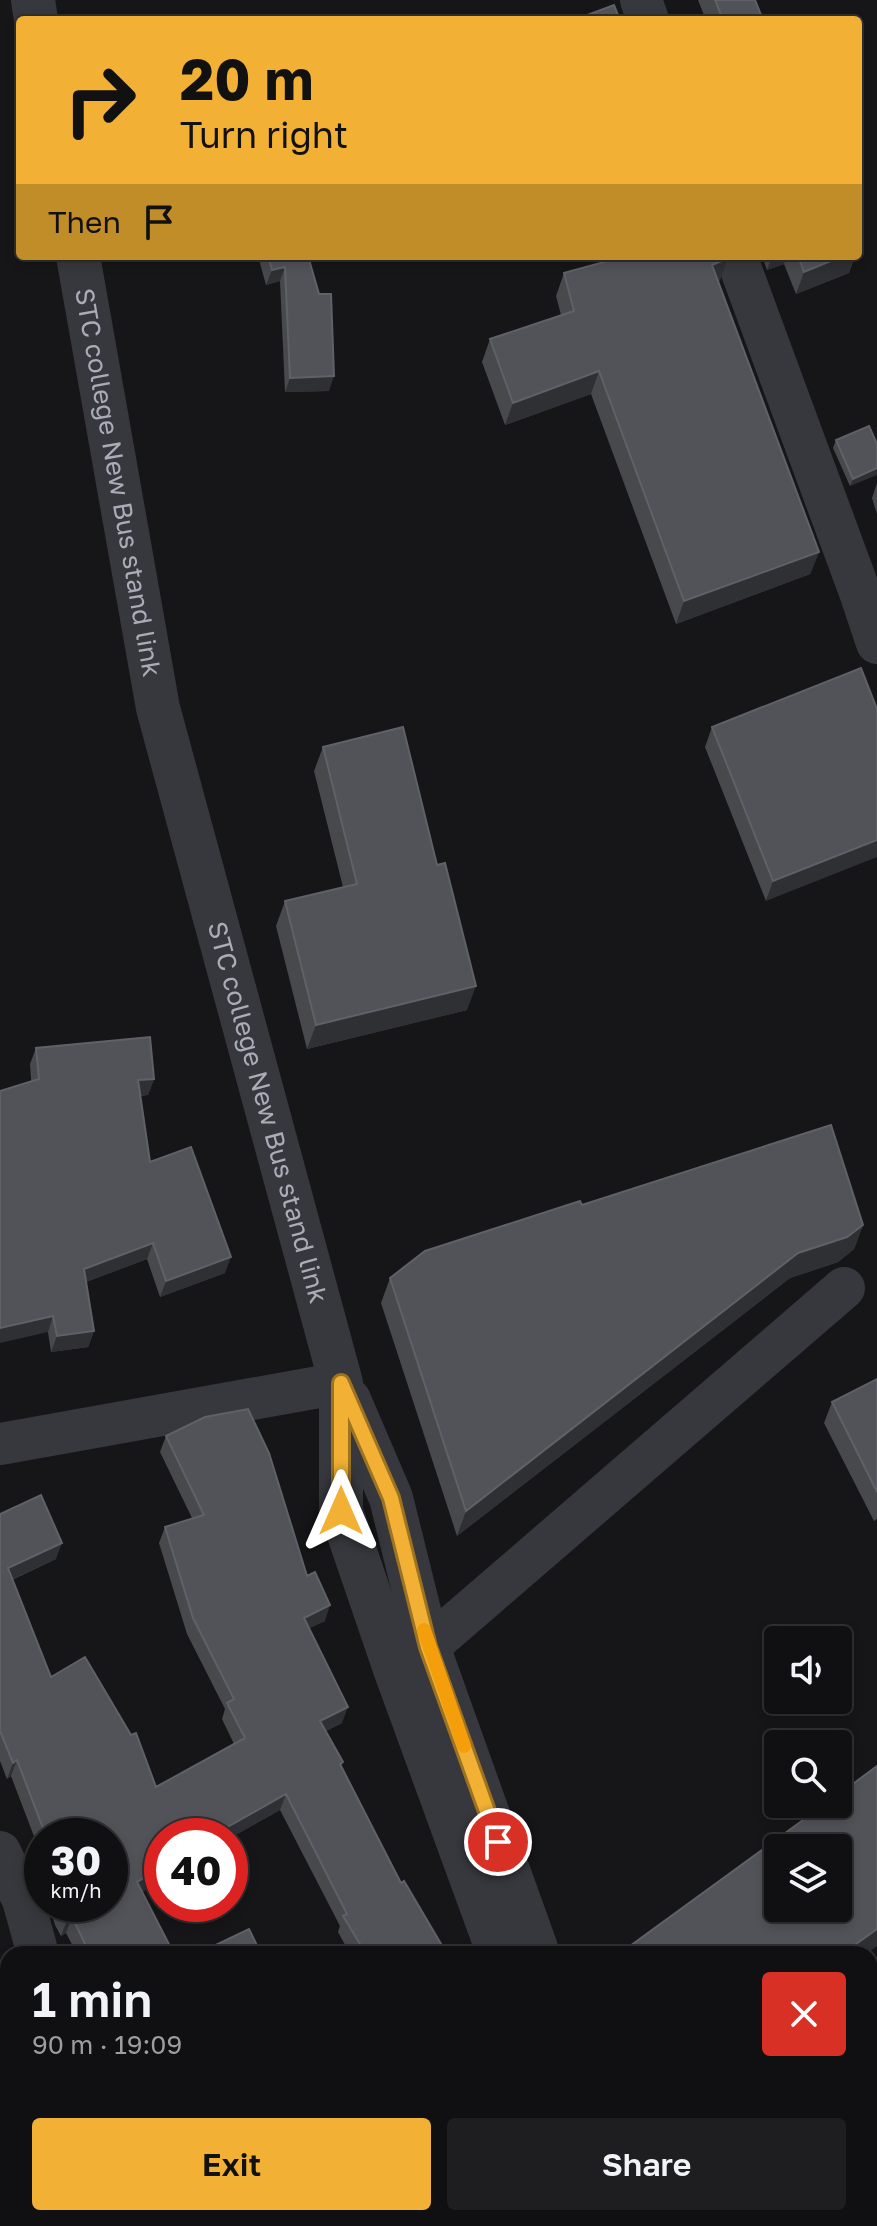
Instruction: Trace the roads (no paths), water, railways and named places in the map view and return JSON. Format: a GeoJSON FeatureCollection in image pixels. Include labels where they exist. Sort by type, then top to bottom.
{"type":"FeatureCollection","features":[{"type":"Feature","properties":{"kind":"street","name":"STC college New Bus stand link"},"geometry":{"type":"LineString","coordinates":[[79,260],[158,708],[341,1383],[341,1511],[496,1946]]}},
{"type":"Feature","properties":{"kind":"street"},"geometry":{"type":"LineString","coordinates":[[737,260],[877,643]]}},
{"type":"Feature","properties":{"kind":"street"},"geometry":{"type":"LineString","coordinates":[[428,1647],[844,1288]]}},
{"type":"Feature","properties":{"kind":"street"},"geometry":{"type":"LineString","coordinates":[[0,1444],[341,1383],[391,1498],[428,1647],[535,1946]]}},
{"type":"Feature","properties":{"kind":"street"},"geometry":{"type":"LineString","coordinates":[[0,1852],[23,1900],[36,1946]]}}]}
